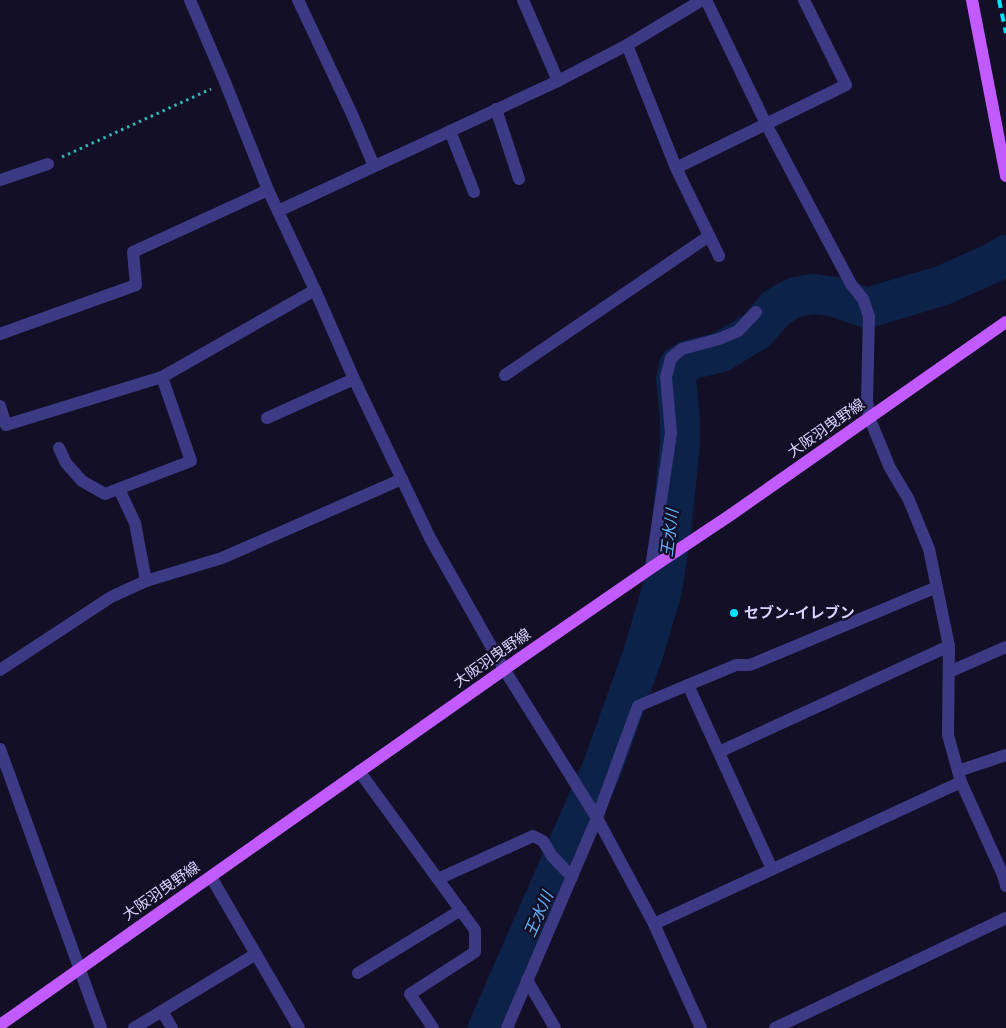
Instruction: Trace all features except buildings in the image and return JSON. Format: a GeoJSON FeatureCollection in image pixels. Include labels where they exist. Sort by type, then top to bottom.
{"type":"FeatureCollection","features":[{"type":"Feature","properties":{"kind":"main road"},"geometry":{"type":"LineString","coordinates":[[972,0],[1006,176]]}},
{"type":"Feature","properties":{"kind":"main road","name":"大阪羽曳野線"},"geometry":{"type":"LineString","coordinates":[[0,1025],[504,669],[729,516],[1006,322]]}},
{"type":"Feature","properties":{"kind":"street"},"geometry":{"type":"LineString","coordinates":[[190,0],[268,190],[315,290],[354,380],[430,538],[504,669],[594,813],[654,924],[701,1028]]}},
{"type":"Feature","properties":{"kind":"street"},"geometry":{"type":"LineString","coordinates":[[298,0],[374,166]]}},
{"type":"Feature","properties":{"kind":"street"},"geometry":{"type":"LineString","coordinates":[[523,0],[558,80]]}},
{"type":"Feature","properties":{"kind":"street"},"geometry":{"type":"LineString","coordinates":[[278,211],[558,80],[627,45],[704,0],[766,124],[851,284],[863,299],[868,316],[867,400],[869,417],[890,468],[908,498],[929,549],[948,646],[948,735],[960,777],[1005,878]]}},
{"type":"Feature","properties":{"kind":"street"},"geometry":{"type":"LineString","coordinates":[[676,168],[846,85],[804,0]]}},
{"type":"Feature","properties":{"kind":"street"},"geometry":{"type":"LineString","coordinates":[[627,45],[676,168],[719,256]]}},
{"type":"Feature","properties":{"kind":"street"},"geometry":{"type":"LineString","coordinates":[[496,109],[519,179]]}},
{"type":"Feature","properties":{"kind":"street"},"geometry":{"type":"LineString","coordinates":[[450,131],[474,192]]}},
{"type":"Feature","properties":{"kind":"street"},"geometry":{"type":"LineString","coordinates":[[0,180],[48,164]]}},
{"type":"Feature","properties":{"kind":"street"},"geometry":{"type":"LineString","coordinates":[[0,334],[136,285],[133,252],[268,190]]}},
{"type":"Feature","properties":{"kind":"street"},"geometry":{"type":"LineString","coordinates":[[505,375],[709,236]]}},
{"type":"Feature","properties":{"kind":"street"},"geometry":{"type":"LineString","coordinates":[[0,406],[6,424],[162,377],[315,290]]}},
{"type":"Feature","properties":{"kind":"street"},"geometry":{"type":"LineString","coordinates":[[651,568],[671,433],[666,377],[671,358],[682,349],[719,339],[738,331],[756,312]]}},
{"type":"Feature","properties":{"kind":"street"},"geometry":{"type":"LineString","coordinates":[[59,448],[66,462],[82,481],[105,494],[191,461],[162,377]]}},
{"type":"Feature","properties":{"kind":"street"},"geometry":{"type":"LineString","coordinates":[[267,418],[354,380]]}},
{"type":"Feature","properties":{"kind":"street"},"geometry":{"type":"LineString","coordinates":[[0,670],[111,597],[146,581],[222,558],[402,479]]}},
{"type":"Feature","properties":{"kind":"street"},"geometry":{"type":"LineString","coordinates":[[119,489],[135,523],[146,581]]}},
{"type":"Feature","properties":{"kind":"street"},"geometry":{"type":"LineString","coordinates":[[507,1028],[572,877],[594,813],[638,706],[736,665],[750,665],[937,587]]}},
{"type":"Feature","properties":{"kind":"street"},"geometry":{"type":"LineString","coordinates":[[719,752],[948,646]]}},
{"type":"Feature","properties":{"kind":"street"},"geometry":{"type":"LineString","coordinates":[[949,672],[1006,647]]}},
{"type":"Feature","properties":{"kind":"street"},"geometry":{"type":"LineString","coordinates":[[688,684],[772,869]]}},
{"type":"Feature","properties":{"kind":"street"},"geometry":{"type":"LineString","coordinates":[[0,748],[101,1028]]}},
{"type":"Feature","properties":{"kind":"street"},"geometry":{"type":"LineString","coordinates":[[654,924],[1006,755]]}},
{"type":"Feature","properties":{"kind":"street"},"geometry":{"type":"LineString","coordinates":[[359,772],[475,930],[475,952],[410,994],[433,1028]]}},
{"type":"Feature","properties":{"kind":"street"},"geometry":{"type":"LineString","coordinates":[[438,879],[533,836],[543,841],[552,856],[572,877]]}},
{"type":"Feature","properties":{"kind":"street"},"geometry":{"type":"LineString","coordinates":[[210,876],[299,1028]]}},
{"type":"Feature","properties":{"kind":"street"},"geometry":{"type":"LineString","coordinates":[[358,972],[461,910]]}},
{"type":"Feature","properties":{"kind":"street"},"geometry":{"type":"LineString","coordinates":[[775,1028],[1006,918]]}},
{"type":"Feature","properties":{"kind":"street"},"geometry":{"type":"LineString","coordinates":[[134,1028],[256,954]]}},
{"type":"Feature","properties":{"kind":"street"},"geometry":{"type":"LineString","coordinates":[[527,980],[555,1028]]}},
{"type":"Feature","properties":{"kind":"street"},"geometry":{"type":"LineString","coordinates":[[162,1011],[172,1028]]}},
{"type":"Feature","properties":{"kind":"path"},"geometry":{"type":"LineString","coordinates":[[48,164],[225,82]]}},
{"type":"Feature","properties":{"kind":"waterway","name":"王水川"},"geometry":{"type":"LineString","coordinates":[[488,1028],[603,766],[643,654],[662,590],[671,533],[680,443],[676,379],[679,366],[689,360],[721,352],[757,330],[776,308],[795,297],[814,294],[835,297],[867,308],[941,286],[993,263],[1006,255]]}},
{"type":"Feature","properties":{"kind":"railway"},"geometry":{"type":"LineString","coordinates":[[999,0],[1006,33]]}},
{"type":"Feature","properties":{"kind":"place","name":"セブン-イレブン"},"geometry":{"type":"Point","coordinates":[734,613]}}]}
